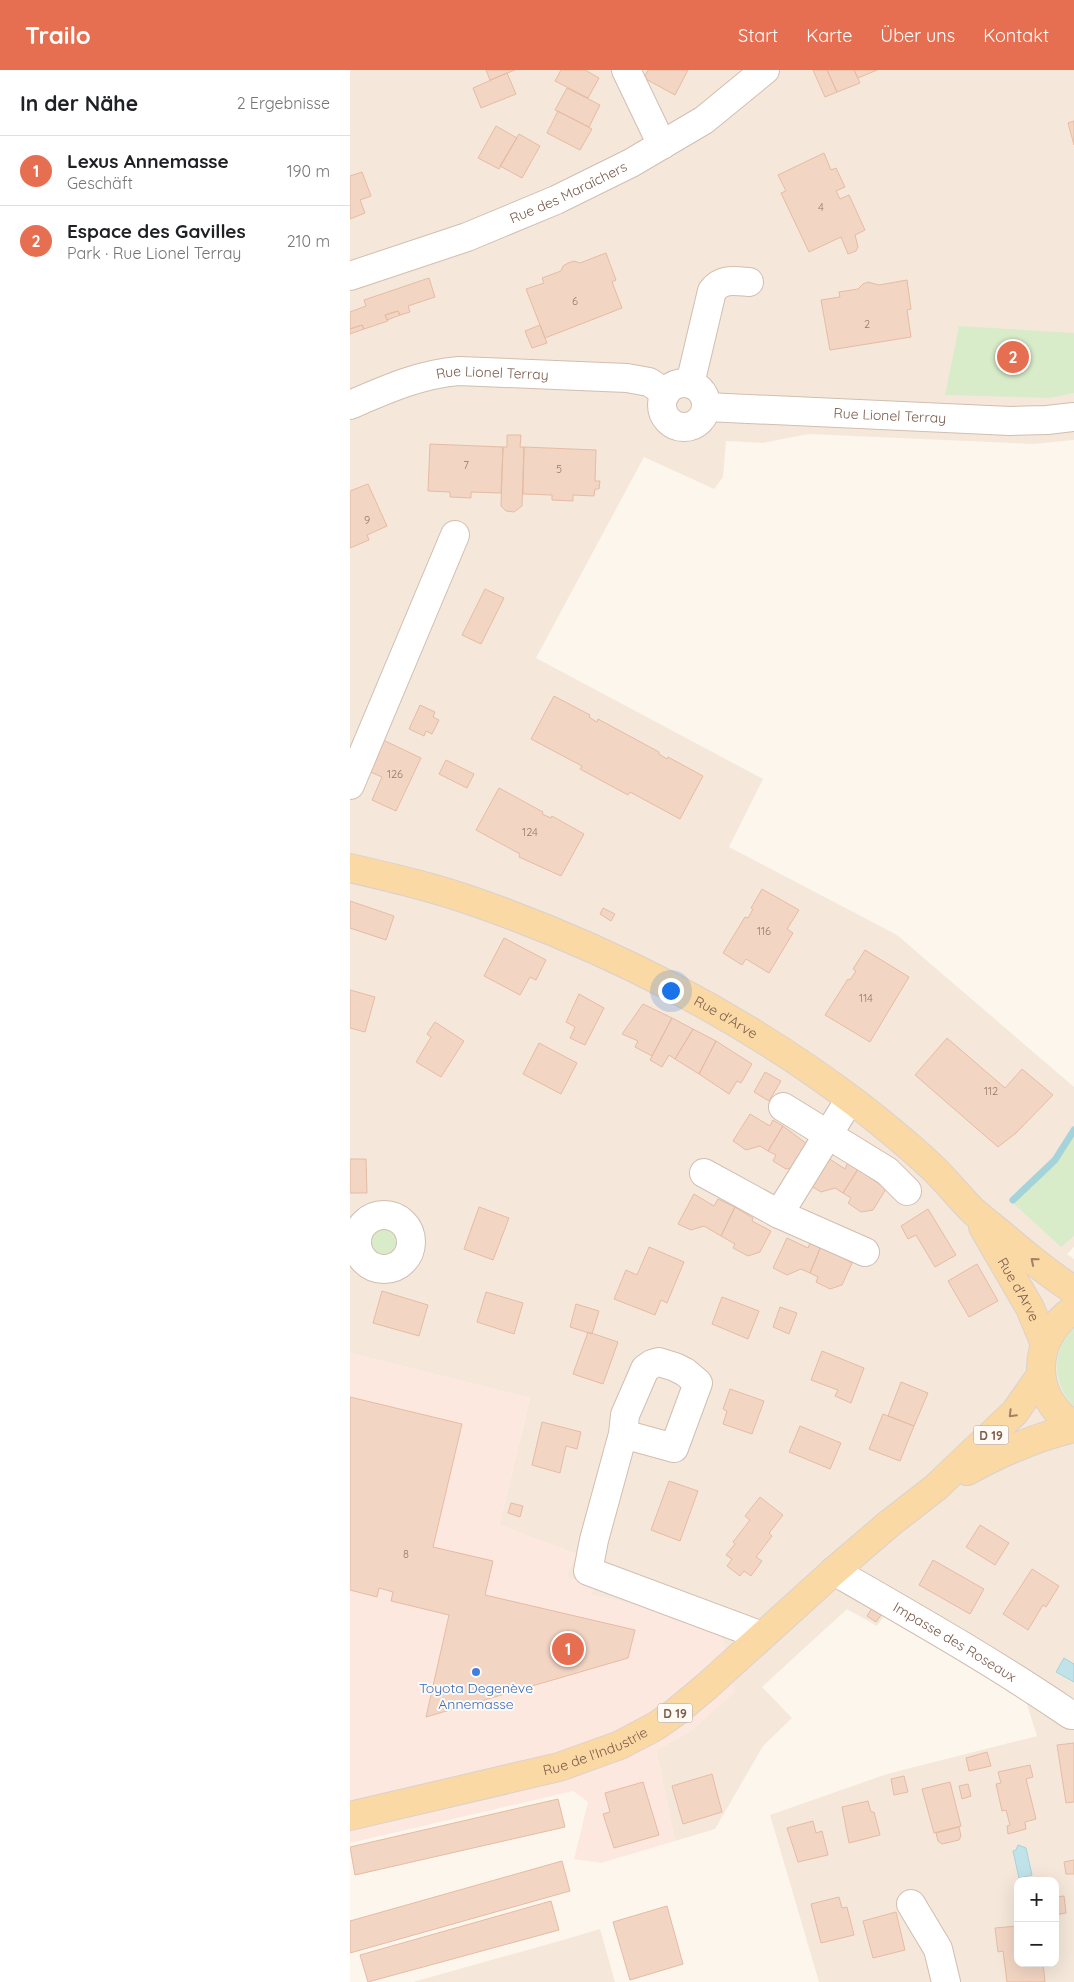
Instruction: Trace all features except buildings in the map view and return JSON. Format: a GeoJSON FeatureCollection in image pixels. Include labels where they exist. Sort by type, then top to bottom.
{"type":"FeatureCollection","features":[{"type":"Feature","properties":{"kind":"main road","name":"Rue d'Arve"},"geometry":{"type":"LineString","coordinates":[[350,868],[476,902],[593,948],[665,984],[749,1032],[815,1073],[850,1099],[930,1165],[974,1211],[1049,1274],[1074,1290]]}},
{"type":"Feature","properties":{"kind":"main road","name":"Rue d'Arve"},"geometry":{"type":"LineString","coordinates":[[974,1211],[1030,1308],[1045,1344]]}},
{"type":"Feature","properties":{"kind":"main road"},"geometry":{"type":"LineString","coordinates":[[1074,1309],[1054,1327],[1045,1344],[1042,1353],[1041,1376],[1053,1406],[1074,1426]]}},
{"type":"Feature","properties":{"kind":"main road","name":"Rue de l'Industrie"},"geometry":{"type":"LineString","coordinates":[[350,1816],[559,1767],[620,1745],[651,1729],[676,1712],[834,1571],[890,1523],[935,1488],[1015,1412],[1041,1376]]}},
{"type":"Feature","properties":{"kind":"main road","name":"Rue de l'Industrie"},"geometry":{"type":"LineString","coordinates":[[935,1488],[1015,1446],[1074,1426]]}},
{"type":"Feature","properties":{"kind":"street"},"geometry":{"type":"LineString","coordinates":[[626,70],[662,145]]}},
{"type":"Feature","properties":{"kind":"street","name":"Rue des Maraîchers"},"geometry":{"type":"LineString","coordinates":[[350,276],[446,245],[503,223],[556,200],[631,163],[704,120],[765,70]]}},
{"type":"Feature","properties":{"kind":"street"},"geometry":{"type":"LineString","coordinates":[[706,407],[702,417],[696,423],[689,426],[678,426],[671,422],[664,413],[662,403],[678,388],[712,290],[726,281],[750,282]]}},
{"type":"Feature","properties":{"kind":"street","name":"Rue Lionel Terray"},"geometry":{"type":"LineString","coordinates":[[350,405],[414,380],[459,371],[627,378],[702,392],[706,407],[1010,420],[1047,420],[1074,417]]}},
{"type":"Feature","properties":{"kind":"street"},"geometry":{"type":"LineString","coordinates":[[350,785],[455,535]]}},
{"type":"Feature","properties":{"kind":"street"},"geometry":{"type":"LineString","coordinates":[[779,1214],[850,1099]]}},
{"type":"Feature","properties":{"kind":"street"},"geometry":{"type":"LineString","coordinates":[[783,1107],[887,1171],[907,1191]]}},
{"type":"Feature","properties":{"kind":"street"},"geometry":{"type":"LineString","coordinates":[[704,1173],[779,1214],[864,1252]]}},
{"type":"Feature","properties":{"kind":"street"},"geometry":{"type":"LineString","coordinates":[[623,1434],[596,1531],[580,1568],[762,1636]]}},
{"type":"Feature","properties":{"kind":"street","name":"Impasse des Roseaux"},"geometry":{"type":"LineString","coordinates":[[834,1571],[922,1622],[1074,1715]]}},
{"type":"Feature","properties":{"kind":"street"},"geometry":{"type":"LineString","coordinates":[[911,1904],[938,1949],[946,1982]]}},
{"type":"Feature","properties":{"kind":"shaded area"},"geometry":{"type":"Polygon","coordinates":[[[350,70],[1074,70],[1074,440],[1033,444],[808,434],[763,443],[726,441],[723,477],[714,489],[644,457],[536,658],[763,779],[729,847],[897,935],[1074,1087],[1074,1247],[1067,1254],[1074,1259],[1074,1982],[819,1982],[770,1815],[887,1774],[1037,1736],[1023,1692],[887,1612],[877,1626],[847,1609],[762,1687],[792,1718],[763,1746],[715,1829],[675,1841],[656,1750],[691,1731],[691,1624],[640,1606],[591,1595],[593,1588],[566,1576],[576,1554],[499,1525],[530,1398],[350,1353],[350,70]]]}},
{"type":"Feature","properties":{"kind":"shaded area"},"geometry":{"type":"Polygon","coordinates":[[[350,1353],[530,1398],[499,1525],[576,1554],[566,1576],[594,1588],[591,1595],[640,1606],[722,1636],[735,1692],[691,1731],[656,1750],[675,1841],[601,1863],[574,1859],[588,1802],[573,1791],[350,1843],[350,1353]]]}},
{"type":"Feature","properties":{"kind":"shaded area"},"geometry":{"type":"Polygon","coordinates":[[[600,1929],[615,1982],[413,1982],[563,1940],[600,1929]]]}},
{"type":"Feature","properties":{"kind":"green space"},"geometry":{"type":"Polygon","coordinates":[[[959,326],[1074,333],[1074,393],[1050,398],[945,395],[959,326]]]}},
{"type":"Feature","properties":{"kind":"green space"},"geometry":{"type":"Polygon","coordinates":[[[1074,1136],[1074,1236],[1061,1247],[1014,1204],[1060,1159],[1074,1136]]]}},
{"type":"Feature","properties":{"kind":"green space"},"geometry":{"type":"Polygon","coordinates":[[[388,1222],[395,1225],[401,1231],[404,1242],[403,1250],[395,1259],[388,1262],[380,1262],[373,1259],[365,1250],[364,1238],[367,1231],[376,1223],[388,1222]]]}},
{"type":"Feature","properties":{"kind":"green space"},"geometry":{"type":"Polygon","coordinates":[[[1074,1329],[1074,1406],[1061,1388],[1057,1367],[1061,1347],[1066,1337],[1074,1329]]]}},
{"type":"Feature","properties":{"kind":"water"},"geometry":{"type":"Polygon","coordinates":[[[1064,1658],[1074,1664],[1074,1682],[1056,1672],[1064,1658]]]}},
{"type":"Feature","properties":{"kind":"water"},"geometry":{"type":"Polygon","coordinates":[[[1018,1845],[1026,1848],[1032,1875],[1019,1877],[1013,1851],[1016,1850],[1018,1845]]]}},
{"type":"Feature","properties":{"kind":"waterway"},"geometry":{"type":"LineString","coordinates":[[1013,1200],[1055,1160],[1074,1130]]}},
{"type":"Feature","properties":{"kind":"place","name":"Espace des Gavilles"},"geometry":{"type":"Point","coordinates":[1013,357]}},
{"type":"Feature","properties":{"kind":"place","name":"Lexus Annemasse"},"geometry":{"type":"Point","coordinates":[568,1649]}},
{"type":"Feature","properties":{"kind":"place","name":"Toyota Degenève Annemasse"},"geometry":{"type":"Point","coordinates":[476,1672]}}]}
